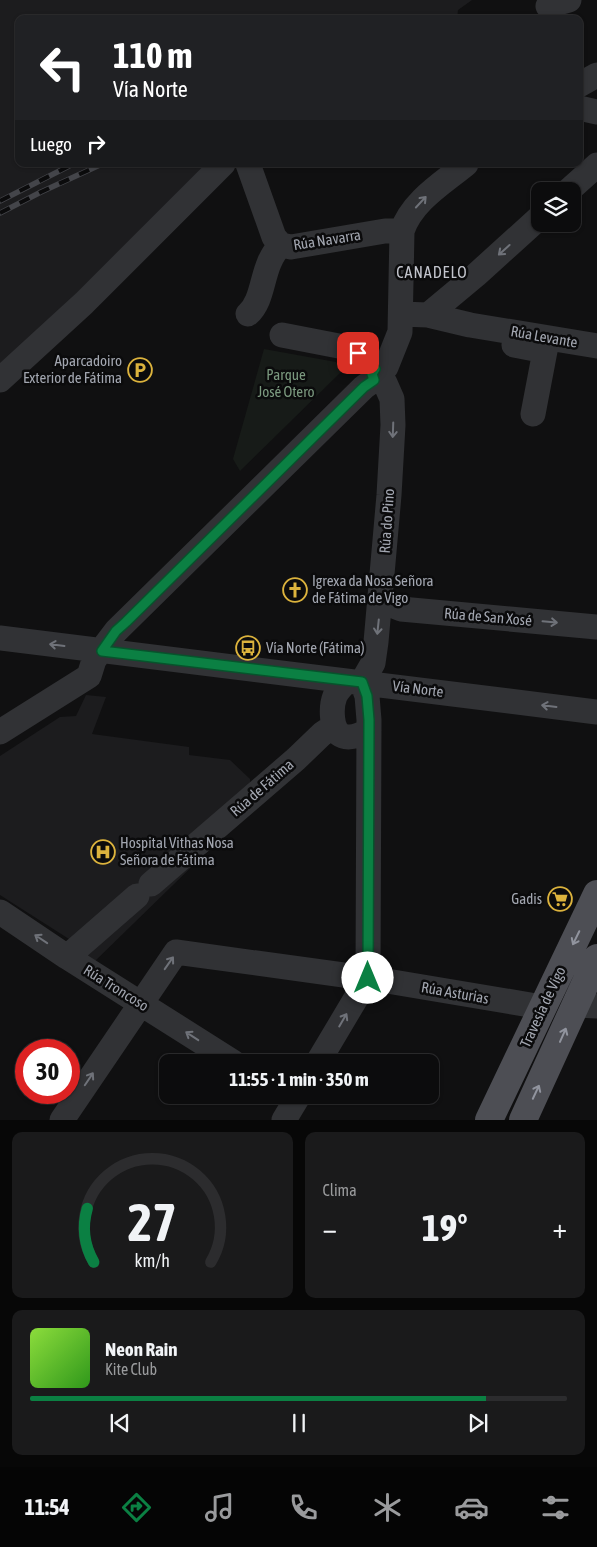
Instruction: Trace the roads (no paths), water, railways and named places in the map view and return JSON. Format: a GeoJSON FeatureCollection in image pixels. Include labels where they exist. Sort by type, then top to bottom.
{"type":"FeatureCollection","features":[{"type":"Feature","properties":{"kind":"main road","name":"Travesía de Vigo"},"geometry":{"type":"LineString","coordinates":[[489,1120],[597,894]]}},
{"type":"Feature","properties":{"kind":"main road","name":"Travesía de Vigo"},"geometry":{"type":"LineString","coordinates":[[523,1120],[586,1005],[597,958]]}},
{"type":"Feature","properties":{"kind":"street"},"geometry":{"type":"LineString","coordinates":[[583,83],[597,75]]}},
{"type":"Feature","properties":{"kind":"street"},"geometry":{"type":"LineString","coordinates":[[583,109],[597,112]]}},
{"type":"Feature","properties":{"kind":"street"},"geometry":{"type":"LineString","coordinates":[[578,182],[597,165]]}},
{"type":"Feature","properties":{"kind":"street"},"geometry":{"type":"LineString","coordinates":[[0,380],[84,303],[219,167]]}},
{"type":"Feature","properties":{"kind":"street","name":"Rúa Navarra"},"geometry":{"type":"LineString","coordinates":[[249,167],[274,238],[281,245],[291,247],[385,230],[402,230]]}},
{"type":"Feature","properties":{"kind":"street"},"geometry":{"type":"LineString","coordinates":[[0,732],[89,676],[94,660],[116,631],[364,387],[380,375],[400,332],[402,230],[405,220],[423,198],[462,167]]}},
{"type":"Feature","properties":{"kind":"street"},"geometry":{"type":"LineString","coordinates":[[428,315],[531,225]]}},
{"type":"Feature","properties":{"kind":"street"},"geometry":{"type":"LineString","coordinates":[[248,314],[255,308],[266,267],[273,253],[281,245]]}},
{"type":"Feature","properties":{"kind":"street"},"geometry":{"type":"LineString","coordinates":[[454,293],[452,306],[456,315],[463,323]]}},
{"type":"Feature","properties":{"kind":"street","name":"Rúa Levante"},"geometry":{"type":"LineString","coordinates":[[401,314],[428,315],[490,328],[597,346]]}},
{"type":"Feature","properties":{"kind":"street","name":"Rúa Levante"},"geometry":{"type":"LineString","coordinates":[[490,328],[504,343],[544,351],[534,414]]}},
{"type":"Feature","properties":{"kind":"street"},"geometry":{"type":"LineString","coordinates":[[282,335],[349,348],[367,358],[380,375]]}},
{"type":"Feature","properties":{"kind":"street","name":"Rúa do Pino"},"geometry":{"type":"LineString","coordinates":[[355,682],[373,663],[389,495],[393,424],[392,398],[380,375]]}},
{"type":"Feature","properties":{"kind":"street","name":"Rúa de San Xosé"},"geometry":{"type":"LineString","coordinates":[[380,601],[401,609],[597,627]]}},
{"type":"Feature","properties":{"kind":"street","name":"Vía Norte"},"geometry":{"type":"LineString","coordinates":[[0,638],[597,712]]}},
{"type":"Feature","properties":{"kind":"street"},"geometry":{"type":"LineString","coordinates":[[323,1054],[368,978],[369,730],[367,696],[355,682],[335,697],[332,719],[334,726],[339,734],[343,736],[360,735],[369,730]]}},
{"type":"Feature","properties":{"kind":"street","name":"Rúa de Fátima"},"geometry":{"type":"LineString","coordinates":[[67,957],[289,765],[322,734],[334,726]]}},
{"type":"Feature","properties":{"kind":"street","name":"Rúa Troncoso"},"geometry":{"type":"LineString","coordinates":[[0,912],[67,957],[221,1054]]}},
{"type":"Feature","properties":{"kind":"street","name":"Rúa Asturias"},"geometry":{"type":"LineString","coordinates":[[141,1003],[176,952],[368,978],[542,1007]]}},
{"type":"Feature","properties":{"kind":"street"},"geometry":{"type":"LineString","coordinates":[[62,1120],[141,1003]]}},
{"type":"Feature","properties":{"kind":"railway"},"geometry":{"type":"LineString","coordinates":[[0,201],[67,167]]}},
{"type":"Feature","properties":{"kind":"railway"},"geometry":{"type":"LineString","coordinates":[[0,213],[95,167]]}},
{"type":"Feature","properties":{"kind":"place","name":"Aparcadoiro Exterior de Fátima"},"geometry":{"type":"Point","coordinates":[140,370]}},
{"type":"Feature","properties":{"kind":"place","name":"Igrexa da Nosa Señora de Fátima de Vigo"},"geometry":{"type":"Point","coordinates":[295,590]}},
{"type":"Feature","properties":{"kind":"place","name":"Vía Norte (Fátima)"},"geometry":{"type":"Point","coordinates":[248,648]}},
{"type":"Feature","properties":{"kind":"place","name":"Hospital Vithas Nosa Señora de Fátima"},"geometry":{"type":"Point","coordinates":[103,852]}},
{"type":"Feature","properties":{"kind":"place","name":"Gadis"},"geometry":{"type":"Point","coordinates":[560,899]}},
{"type":"Feature","properties":{"kind":"district","name":"CANADELO"},"geometry":{"type":"Point","coordinates":[432,272]}},
{"type":"Feature","properties":{"kind":"park label","name":"Parque José Otero"},"geometry":{"type":"Point","coordinates":[286,384]}}]}
